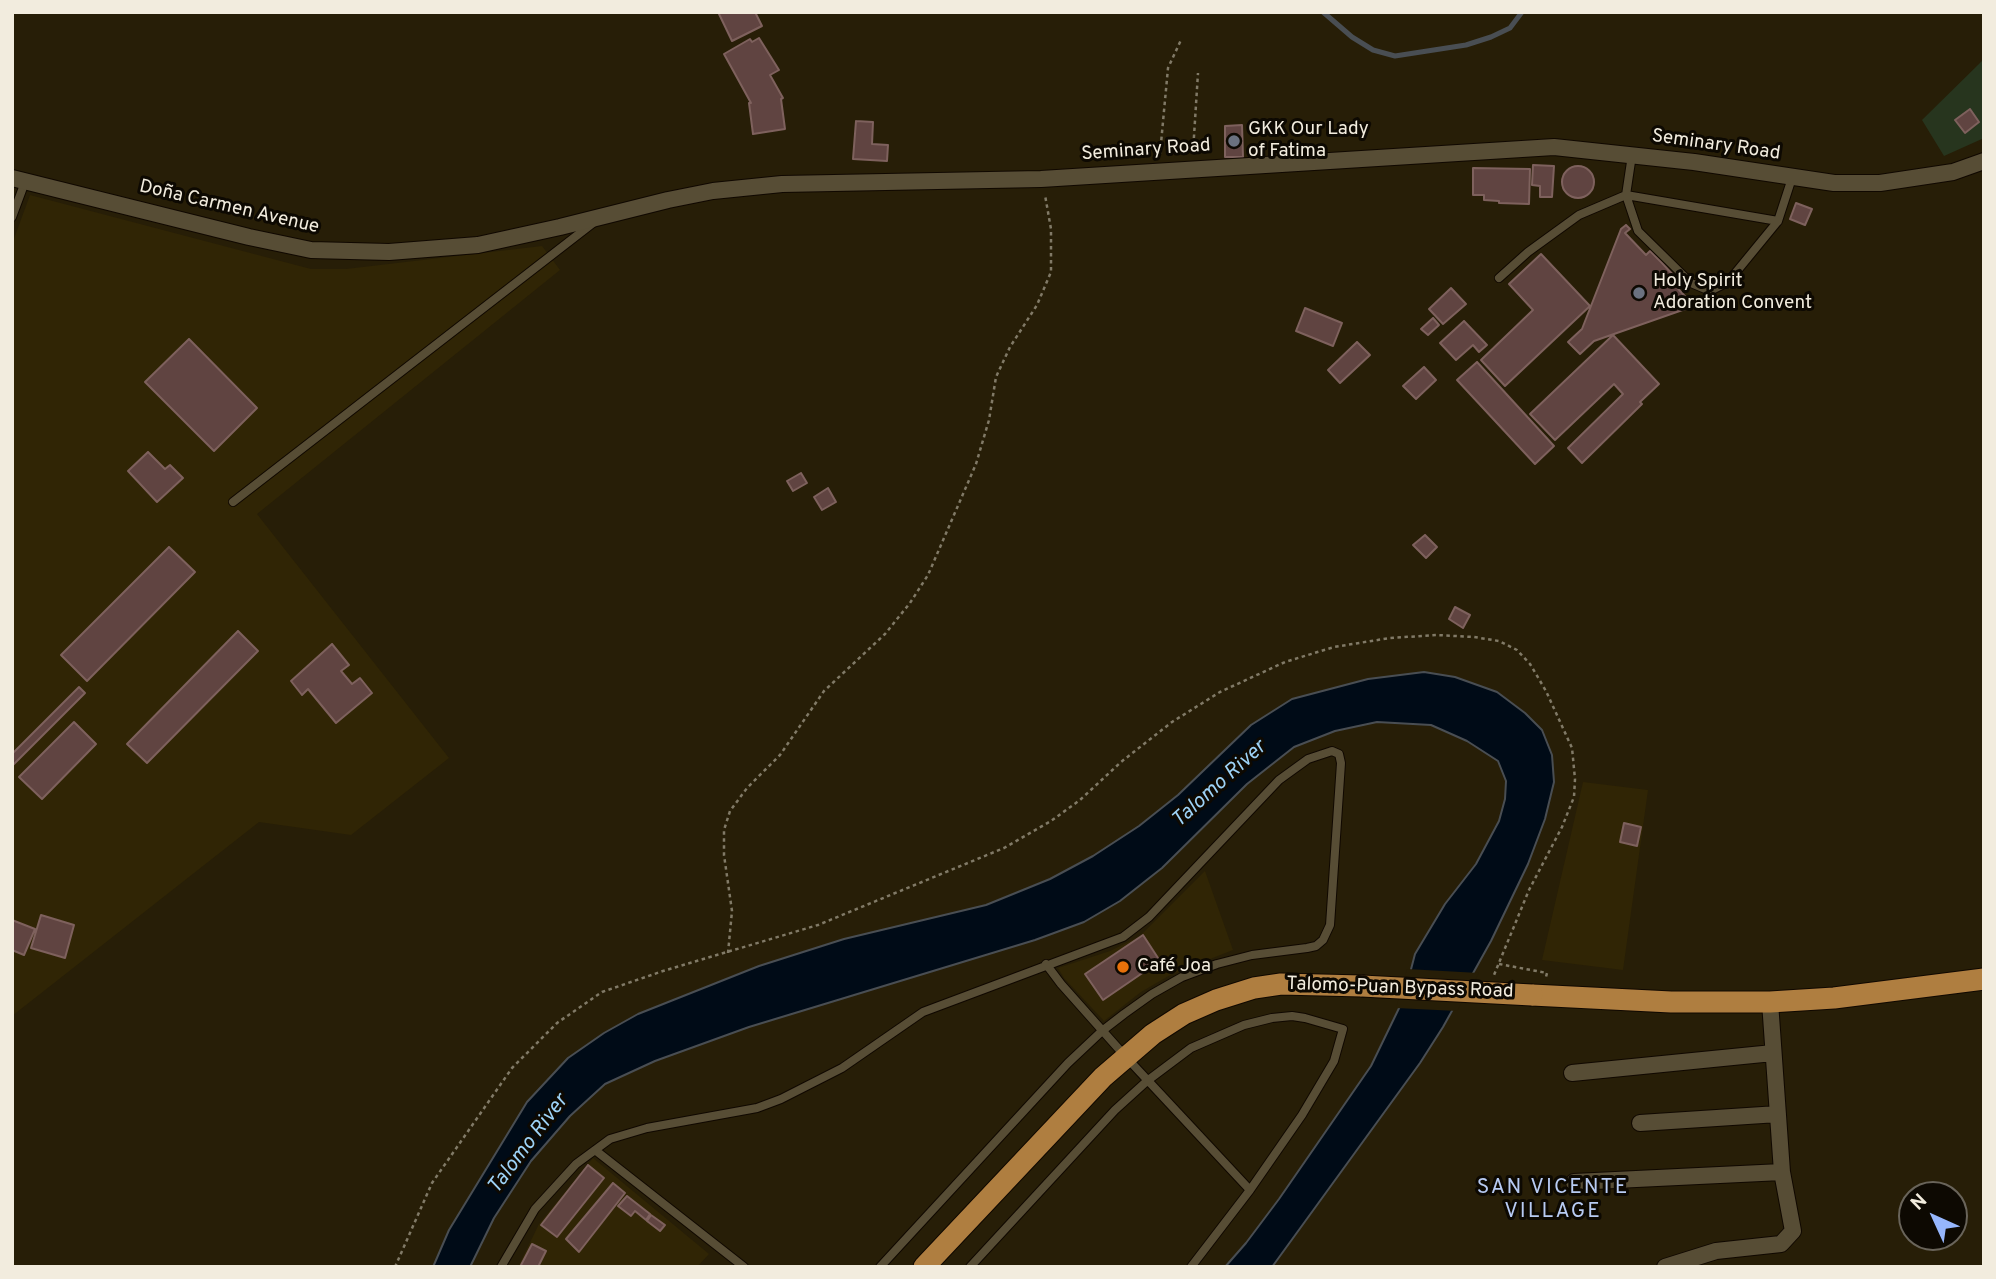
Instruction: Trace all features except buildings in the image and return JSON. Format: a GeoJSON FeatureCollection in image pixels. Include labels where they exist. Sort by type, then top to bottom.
{"type":"FeatureCollection","features":[{"type":"Feature","properties":{"kind":"highway","name":"Talomo-Puan Bypass Road"},"geometry":{"type":"LineString","coordinates":[[924,1267],[1081,1098],[1125,1056],[1185,1014],[1228,996],[1281,984],[1671,1003],[1770,1002],[1834,998],[1984,979]]}},
{"type":"Feature","properties":{"kind":"street","name":"Seminary Road"},"geometry":{"type":"LineString","coordinates":[[603,216],[713,191],[782,184],[1041,179],[1554,147],[1744,168],[1834,183],[1880,183],[1954,172],[1984,161]]}},
{"type":"Feature","properties":{"kind":"street","name":"Doña Carmen Avenue"},"geometry":{"type":"LineString","coordinates":[[19,180],[249,237],[311,250],[346,253],[478,245],[603,216]]}},
{"type":"Feature","properties":{"kind":"street"},"geometry":{"type":"LineString","coordinates":[[1665,1267],[1716,1251],[1781,1244],[1793,1231],[1782,1172],[1770,1002]]}},
{"type":"Feature","properties":{"kind":"street"},"geometry":{"type":"LineString","coordinates":[[1572,1073],[1773,1053]]}},
{"type":"Feature","properties":{"kind":"street"},"geometry":{"type":"LineString","coordinates":[[1640,1123],[1778,1114]]}},
{"type":"Feature","properties":{"kind":"street"},"geometry":{"type":"LineString","coordinates":[[1574,1182],[1782,1172]]}},
{"type":"Feature","properties":{"kind":"lane"},"geometry":{"type":"LineString","coordinates":[[1632,155],[1626,195],[1638,231],[1691,283],[1710,291],[1728,282],[1778,221],[1792,178]]}},
{"type":"Feature","properties":{"kind":"lane"},"geometry":{"type":"LineString","coordinates":[[12,217],[19,180]]}},
{"type":"Feature","properties":{"kind":"lane"},"geometry":{"type":"LineString","coordinates":[[1499,278],[1528,252],[1579,215],[1626,195],[1778,221]]}},
{"type":"Feature","properties":{"kind":"lane"},"geometry":{"type":"LineString","coordinates":[[233,502],[603,216]]}},
{"type":"Feature","properties":{"kind":"lane"},"geometry":{"type":"LineString","coordinates":[[501,1267],[535,1209],[567,1173],[610,1139],[627,1133],[757,1108],[781,1099],[842,1068],[923,1012],[1123,937],[1136,929],[1279,780],[1308,760],[1332,751],[1339,754],[1341,763],[1330,925],[1323,940],[1316,946],[1274,951],[1217,964],[1182,977],[1152,994],[1102,1031],[930,1210],[880,1267]]}},
{"type":"Feature","properties":{"kind":"lane"},"geometry":{"type":"LineString","coordinates":[[1046,964],[1147,1081],[1250,1190]]}},
{"type":"Feature","properties":{"kind":"lane"},"geometry":{"type":"LineString","coordinates":[[970,1267],[1078,1148],[1147,1081],[1191,1048],[1244,1025],[1292,1016],[1343,1028],[1340,1046],[1325,1077],[1250,1190],[1191,1267]]}},
{"type":"Feature","properties":{"kind":"lane"},"geometry":{"type":"LineString","coordinates":[[595,1150],[744,1267]]}},
{"type":"Feature","properties":{"kind":"path"},"geometry":{"type":"LineString","coordinates":[[1159,172],[1168,68],[1181,40]]}},
{"type":"Feature","properties":{"kind":"path"},"geometry":{"type":"LineString","coordinates":[[1192,169],[1198,73]]}},
{"type":"Feature","properties":{"kind":"path"},"geometry":{"type":"LineString","coordinates":[[728,953],[732,911],[724,855],[724,830],[730,811],[747,788],[786,748],[824,691],[885,634],[928,575],[976,464],[989,420],[996,377],[1010,347],[1037,305],[1051,272],[1051,229],[1041,179]]}},
{"type":"Feature","properties":{"kind":"path"},"geometry":{"type":"LineString","coordinates":[[395,1267],[432,1183],[512,1068],[557,1023],[602,992],[818,925],[1004,848],[1051,821],[1080,800],[1121,762],[1172,722],[1220,692],[1285,662],[1334,647],[1390,638],[1437,635],[1487,639],[1499,641],[1517,650],[1530,664],[1546,691],[1572,748],[1576,779],[1569,812],[1529,890],[1499,964],[1547,973]]}},
{"type":"Feature","properties":{"kind":"shaded area"},"geometry":{"type":"Polygon","coordinates":[[[30,195],[311,269],[346,269],[542,246],[560,270],[257,514],[449,758],[351,835],[259,822],[12,1016],[12,244],[30,195]]]}},
{"type":"Feature","properties":{"kind":"shaded area"},"geometry":{"type":"Polygon","coordinates":[[[1583,782],[1648,790],[1623,970],[1542,960],[1583,782]]]}},
{"type":"Feature","properties":{"kind":"shaded area"},"geometry":{"type":"Polygon","coordinates":[[[1205,871],[1233,950],[1172,974],[1141,992],[1104,1021],[1058,968],[1110,951],[1140,936],[1205,871]]]}},
{"type":"Feature","properties":{"kind":"shaded area"},"geometry":{"type":"Polygon","coordinates":[[[593,1158],[709,1254],[697,1267],[518,1267],[539,1224],[593,1158]]]}},
{"type":"Feature","properties":{"kind":"green space"},"geometry":{"type":"Polygon","coordinates":[[[1984,59],[1984,138],[1944,156],[1922,120],[1984,59]]]}},
{"type":"Feature","properties":{"kind":"water","name":"Talomo River"},"geometry":{"type":"Polygon","coordinates":[[[1424,672],[1455,677],[1497,692],[1542,730],[1552,755],[1554,782],[1545,819],[1528,864],[1491,941],[1443,1027],[1420,1063],[1272,1267],[1225,1267],[1279,1199],[1371,1066],[1403,1000],[1415,954],[1445,904],[1476,864],[1499,821],[1505,799],[1506,781],[1498,761],[1467,741],[1431,725],[1377,722],[1335,731],[1294,747],[1247,784],[1162,868],[1120,901],[1084,922],[1035,940],[749,1027],[655,1061],[605,1084],[570,1116],[531,1161],[494,1218],[470,1267],[433,1267],[449,1230],[527,1102],[568,1058],[604,1033],[638,1014],[759,966],[844,939],[986,905],[1050,879],[1093,856],[1139,826],[1178,795],[1251,725],[1292,699],[1368,679],[1424,672]]]}},
{"type":"Feature","properties":{"kind":"pier"},"geometry":{"type":"Polygon","coordinates":[[[1407,969],[1479,973],[1457,1011],[1396,1008],[1407,969]]]}},
{"type":"Feature","properties":{"kind":"waterway"},"geometry":{"type":"LineString","coordinates":[[1323,12],[1352,37],[1373,50],[1395,56],[1466,45],[1491,37],[1510,28],[1522,12]]}},
{"type":"Feature","properties":{"kind":"place","name":"GKK Our Lady of Fatima"},"geometry":{"type":"Point","coordinates":[1234,141]}},
{"type":"Feature","properties":{"kind":"place","name":"Holy Spirit Adoration Convent"},"geometry":{"type":"Point","coordinates":[1639,293]}},
{"type":"Feature","properties":{"kind":"place","name":"Café Joa"},"geometry":{"type":"Point","coordinates":[1123,967]}},
{"type":"Feature","properties":{"kind":"district","name":"SAN VICENTE VILLAGE"},"geometry":{"type":"Point","coordinates":[1553,1201]}}]}
